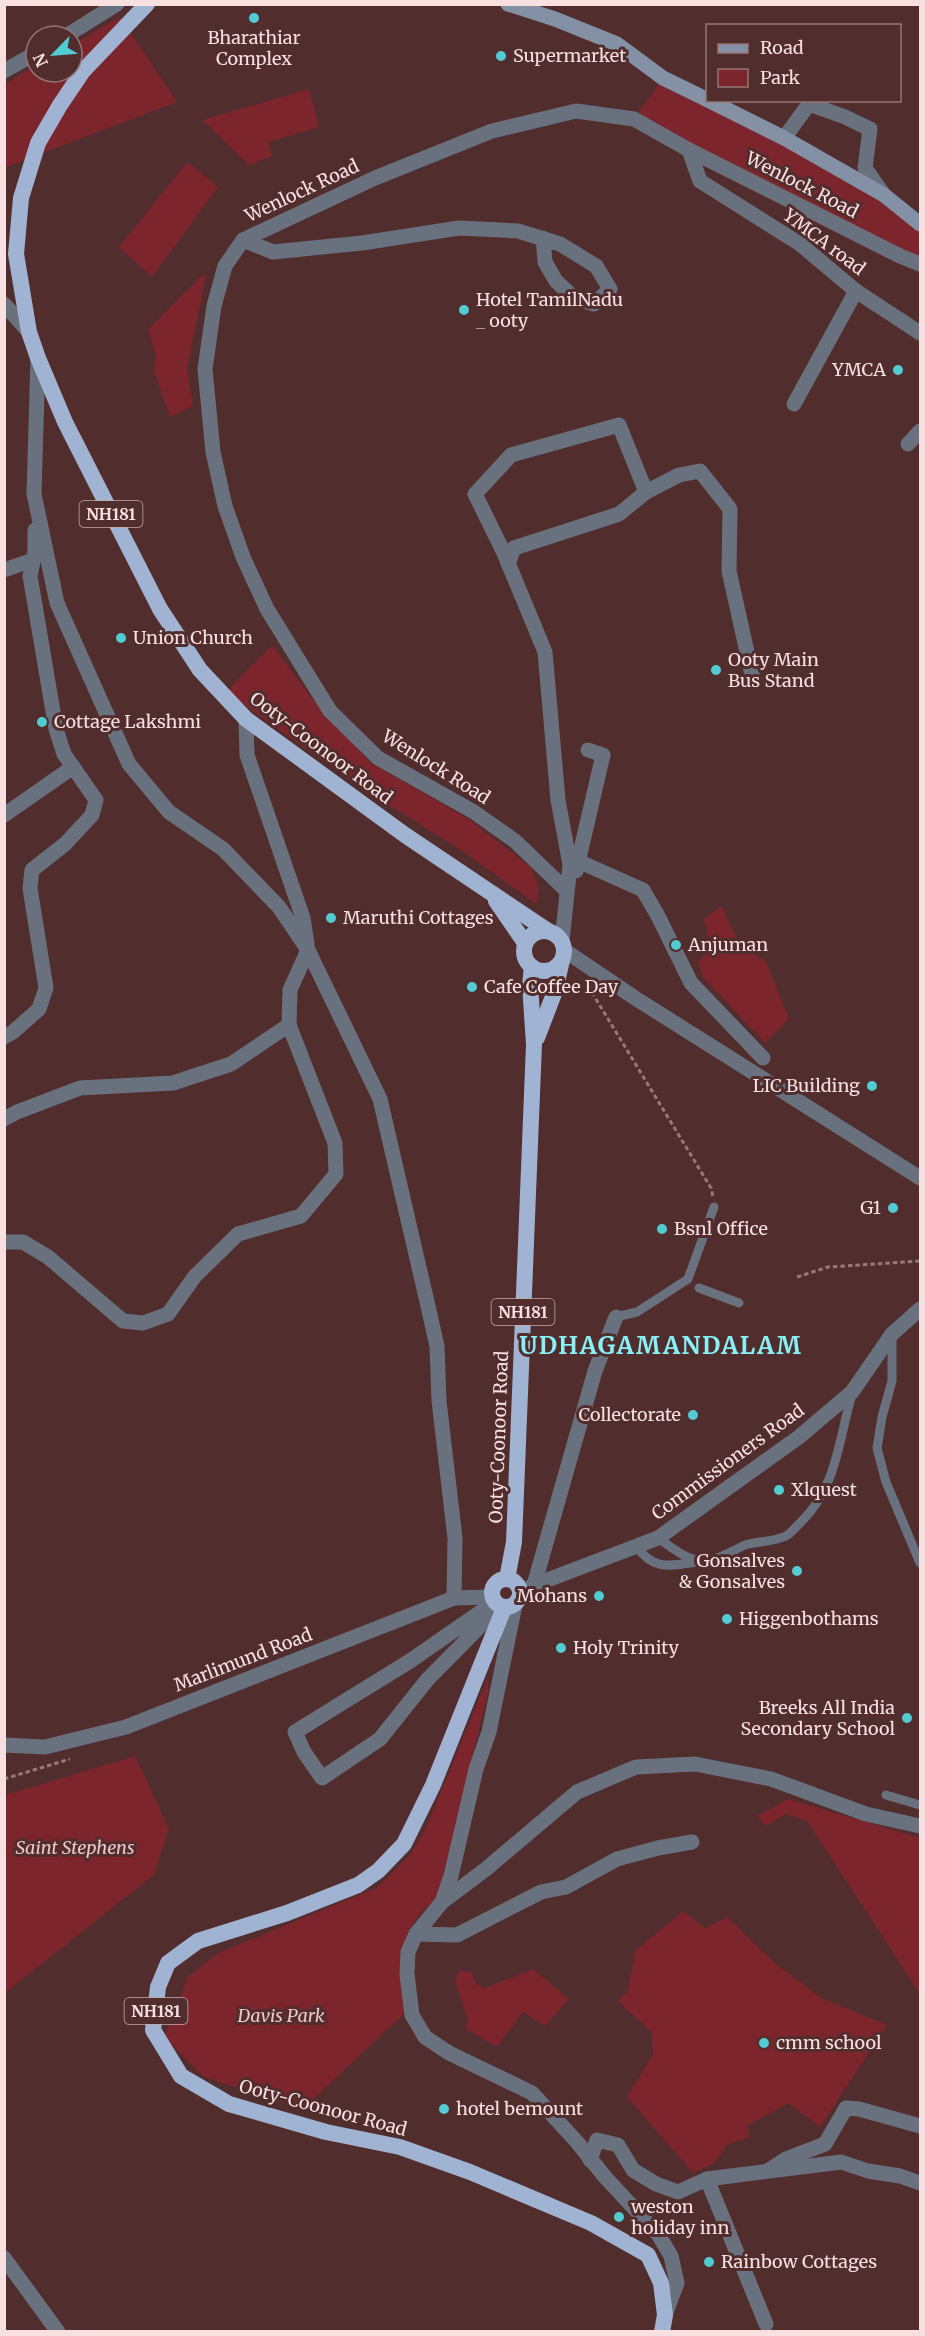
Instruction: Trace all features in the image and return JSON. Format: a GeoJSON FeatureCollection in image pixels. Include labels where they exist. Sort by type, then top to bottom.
{"type":"FeatureCollection","features":[{"type":"Feature","properties":{"kind":"highway","name":"Ooty-Coonoor Road"},"geometry":{"type":"LineString","coordinates":[[129,24],[136,4]]}},
{"type":"Feature","properties":{"kind":"highway","name":"Ooty-Coonoor Road"},"geometry":{"type":"LineString","coordinates":[[147,4],[83,71],[60,105],[38,143],[21,198],[16,254],[29,332],[38,358],[65,422],[160,609],[200,669],[246,719],[405,835],[489,891],[559,945],[555,991],[534,1044]]}},
{"type":"Feature","properties":{"kind":"highway","name":"NH181"},"geometry":{"type":"LineString","coordinates":[[489,891],[525,943],[525,956],[532,967]]}},
{"type":"Feature","properties":{"kind":"highway"},"geometry":{"type":"LineString","coordinates":[[525,943],[532,935],[559,945],[554,969],[545,971],[532,967]]}},
{"type":"Feature","properties":{"kind":"highway","name":"Ooty-Coonoor Road"},"geometry":{"type":"LineString","coordinates":[[507,1579],[514,1542],[534,1044],[530,985],[532,967]]}},
{"type":"Feature","properties":{"kind":"highway","name":"NH181"},"geometry":{"type":"LineString","coordinates":[[507,1579],[494,1584],[508,1600]]}},
{"type":"Feature","properties":{"kind":"highway"},"geometry":{"type":"LineString","coordinates":[[507,1579],[518,1585],[508,1600]]}},
{"type":"Feature","properties":{"kind":"highway","name":"Ooty-Coonoor Road"},"geometry":{"type":"LineString","coordinates":[[508,1600],[433,1785],[404,1844],[378,1871],[358,1885],[286,1913],[198,1941],[190,1946],[168,1963],[158,1988],[153,2030],[181,2076],[229,2104],[326,2132],[400,2147],[470,2172],[591,2223],[648,2255],[661,2283],[664,2323]]}},
{"type":"Feature","properties":{"kind":"main road"},"geometry":{"type":"LineString","coordinates":[[508,4],[555,19],[617,44],[663,78],[706,99]]}},
{"type":"Feature","properties":{"kind":"main road"},"geometry":{"type":"LineString","coordinates":[[712,102],[784,138],[884,195],[921,224]]}},
{"type":"Feature","properties":{"kind":"street"},"geometry":{"type":"LineString","coordinates":[[84,25],[117,4]]}},
{"type":"Feature","properties":{"kind":"street"},"geometry":{"type":"LineString","coordinates":[[4,71],[24,60]]}},
{"type":"Feature","properties":{"kind":"street"},"geometry":{"type":"LineString","coordinates":[[784,138],[809,104],[870,129],[865,168],[884,195]]}},
{"type":"Feature","properties":{"kind":"street","name":"Wenlock Road"},"geometry":{"type":"LineString","coordinates":[[566,890],[515,841],[474,812],[378,758],[330,711],[267,609],[243,557],[225,506],[213,452],[205,369],[214,306],[225,266],[243,240],[411,163],[492,131],[576,111],[634,119],[688,150],[900,256],[921,264]]}},
{"type":"Feature","properties":{"kind":"street","name":"YMCA road"},"geometry":{"type":"LineString","coordinates":[[688,150],[700,181],[800,244],[856,291],[921,333]]}},
{"type":"Feature","properties":{"kind":"street"},"geometry":{"type":"LineString","coordinates":[[243,240],[273,252],[362,243],[459,228],[518,231],[543,238],[560,244],[596,266],[610,289],[594,304],[574,298],[556,281],[545,262],[543,238]]}},
{"type":"Feature","properties":{"kind":"street"},"geometry":{"type":"LineString","coordinates":[[794,404],[856,291]]}},
{"type":"Feature","properties":{"kind":"street"},"geometry":{"type":"LineString","coordinates":[[4,304],[29,332]]}},
{"type":"Feature","properties":{"kind":"street"},"geometry":{"type":"LineString","coordinates":[[4,1037],[14,1032],[39,1009],[46,988],[30,888],[32,870],[65,844],[92,815],[96,800],[64,754],[56,729],[30,576],[35,552],[34,494],[38,358]]}},
{"type":"Feature","properties":{"kind":"street"},"geometry":{"type":"LineString","coordinates":[[646,492],[619,425],[511,455],[475,494],[531,612],[545,652],[558,800],[570,865],[559,945],[635,998],[921,1178]]}},
{"type":"Feature","properties":{"kind":"street"},"geometry":{"type":"LineString","coordinates":[[908,444],[921,431]]}},
{"type":"Feature","properties":{"kind":"street"},"geometry":{"type":"LineString","coordinates":[[508,564],[514,548],[619,514],[646,492],[679,475],[700,471],[730,509],[729,571],[753,679]]}},
{"type":"Feature","properties":{"kind":"street"},"geometry":{"type":"LineString","coordinates":[[34,494],[57,603],[129,764],[169,812],[223,849],[279,907],[308,950],[381,1099],[437,1346],[439,1401],[455,1538],[454,1598]]}},
{"type":"Feature","properties":{"kind":"street"},"geometry":{"type":"LineString","coordinates":[[4,570],[33,561]]}},
{"type":"Feature","properties":{"kind":"street"},"geometry":{"type":"LineString","coordinates":[[4,1242],[24,1242],[48,1257],[123,1321],[143,1323],[168,1314],[195,1276],[238,1234],[301,1216],[336,1174],[335,1143],[289,1025],[290,990],[308,950],[303,918],[247,755],[246,719]]}},
{"type":"Feature","properties":{"kind":"street"},"geometry":{"type":"LineString","coordinates":[[566,890],[576,871],[603,755],[588,750]]}},
{"type":"Feature","properties":{"kind":"street"},"geometry":{"type":"LineString","coordinates":[[4,815],[74,767]]}},
{"type":"Feature","properties":{"kind":"street"},"geometry":{"type":"LineString","coordinates":[[578,861],[643,890],[691,983],[763,1059]]}},
{"type":"Feature","properties":{"kind":"street"},"geometry":{"type":"LineString","coordinates":[[4,1119],[80,1088],[173,1083],[231,1064],[289,1025]]}},
{"type":"Feature","properties":{"kind":"street","name":"Commissioners Road"},"geometry":{"type":"LineString","coordinates":[[508,1600],[658,1538],[799,1437],[852,1392],[892,1334],[921,1309]]}},
{"type":"Feature","properties":{"kind":"street"},"geometry":{"type":"LineString","coordinates":[[442,1902],[459,1847],[476,1769],[489,1732],[508,1600],[616,1317]]}},
{"type":"Feature","properties":{"kind":"street","name":"Marlimund Road"},"geometry":{"type":"LineString","coordinates":[[4,1745],[45,1747],[126,1727],[454,1598],[508,1600]]}},
{"type":"Feature","properties":{"kind":"street"},"geometry":{"type":"LineString","coordinates":[[508,1600],[427,1680],[380,1738],[322,1778],[304,1752],[295,1732],[508,1600]]}},
{"type":"Feature","properties":{"kind":"street"},"geometry":{"type":"LineString","coordinates":[[664,2323],[677,2283],[671,2256],[658,2234],[532,2093],[449,2054],[425,2037],[412,2015],[407,1974],[408,1952],[416,1934],[442,1902],[486,1869],[577,1792],[636,1767],[695,1764],[771,1779],[866,1814],[921,1826]]}},
{"type":"Feature","properties":{"kind":"street"},"geometry":{"type":"LineString","coordinates":[[416,1934],[457,1935],[541,1892],[566,1887],[617,1859],[692,1842]]}},
{"type":"Feature","properties":{"kind":"street"},"geometry":{"type":"LineString","coordinates":[[763,2173],[786,2159],[825,2144],[846,2108],[859,2109],[921,2126]]}},
{"type":"Feature","properties":{"kind":"street"},"geometry":{"type":"LineString","coordinates":[[590,2160],[597,2140],[618,2145],[633,2170],[656,2184],[678,2192],[706,2179],[842,2162],[868,2171],[900,2176],[921,2183]]}},
{"type":"Feature","properties":{"kind":"street"},"geometry":{"type":"LineString","coordinates":[[706,2179],[766,2324]]}},
{"type":"Feature","properties":{"kind":"street"},"geometry":{"type":"LineString","coordinates":[[4,2258],[58,2331]]}},
{"type":"Feature","properties":{"kind":"lane"},"geometry":{"type":"LineString","coordinates":[[616,1317],[637,1312],[688,1279],[714,1207]]}},
{"type":"Feature","properties":{"kind":"lane"},"geometry":{"type":"LineString","coordinates":[[699,1288],[739,1303]]}},
{"type":"Feature","properties":{"kind":"lane"},"geometry":{"type":"LineString","coordinates":[[892,1334],[892,1382],[882,1417],[877,1448],[886,1482],[921,1563]]}},
{"type":"Feature","properties":{"kind":"lane"},"geometry":{"type":"LineString","coordinates":[[636,1546],[646,1560],[667,1566],[712,1560],[747,1545],[786,1536],[809,1515],[825,1492],[836,1465],[842,1429],[852,1392]]}},
{"type":"Feature","properties":{"kind":"lane"},"geometry":{"type":"LineString","coordinates":[[658,1538],[684,1556],[702,1561]]}},
{"type":"Feature","properties":{"kind":"lane"},"geometry":{"type":"LineString","coordinates":[[886,1795],[921,1805]]}},
{"type":"Feature","properties":{"kind":"path"},"geometry":{"type":"LineString","coordinates":[[586,984],[711,1188]]}},
{"type":"Feature","properties":{"kind":"path"},"geometry":{"type":"LineString","coordinates":[[797,1278],[828,1268],[921,1261]]}},
{"type":"Feature","properties":{"kind":"green space"},"geometry":{"type":"Polygon","coordinates":[[[120,17],[177,102],[6,167],[5,178],[5,84],[24,72],[24,84],[84,84],[84,38],[120,17]]]}},
{"type":"Feature","properties":{"kind":"green space"},"geometry":{"type":"Polygon","coordinates":[[[663,78],[706,100],[706,102],[710,102],[920,224],[920,258],[634,119],[663,78]]]}},
{"type":"Feature","properties":{"kind":"green space"},"geometry":{"type":"Polygon","coordinates":[[[309,89],[319,127],[269,142],[272,156],[249,165],[202,120],[309,89]]]}},
{"type":"Feature","properties":{"kind":"green space"},"geometry":{"type":"Polygon","coordinates":[[[187,162],[218,187],[152,277],[119,247],[187,162]]]}},
{"type":"Feature","properties":{"kind":"green space"},"geometry":{"type":"Polygon","coordinates":[[[203,275],[206,276],[187,368],[193,406],[170,417],[154,371],[156,356],[148,329],[203,275]]]}},
{"type":"Feature","properties":{"kind":"green space"},"geometry":{"type":"Polygon","coordinates":[[[272,645],[315,702],[371,763],[467,818],[531,867],[539,889],[536,904],[461,850],[360,787],[226,692],[272,645]]]}},
{"type":"Feature","properties":{"kind":"green space"},"geometry":{"type":"Polygon","coordinates":[[[722,906],[738,943],[766,962],[789,1019],[765,1043],[703,977],[698,962],[711,948],[704,919],[722,906]]]}},
{"type":"Feature","properties":{"kind":"green space","name":"Davis Park"},"geometry":{"type":"Polygon","coordinates":[[[488,1678],[488,1693],[438,1897],[417,1918],[405,1942],[402,1965],[405,2013],[303,2109],[204,2077],[164,2037],[188,1977],[218,1953],[378,1887],[410,1855],[425,1830],[488,1678]]]}},
{"type":"Feature","properties":{"kind":"green space","name":"Saint Stephens"},"geometry":{"type":"Polygon","coordinates":[[[135,1756],[169,1829],[154,1875],[6,1992],[5,1795],[135,1756]]]}},
{"type":"Feature","properties":{"kind":"green space"},"geometry":{"type":"Polygon","coordinates":[[[788,1799],[920,1838],[920,1994],[807,1821],[786,1814],[766,1826],[757,1816],[788,1799]]]}},
{"type":"Feature","properties":{"kind":"green space","name":"cmm school"},"geometry":{"type":"Polygon","coordinates":[[[683,1911],[705,1928],[727,1917],[776,1964],[823,1999],[887,2025],[820,2127],[788,2103],[747,2126],[750,2137],[728,2144],[714,2163],[693,2173],[627,2097],[653,2054],[652,2033],[618,2001],[628,1990],[636,1950],[683,1911]]]}},
{"type":"Feature","properties":{"kind":"green space"},"geometry":{"type":"Polygon","coordinates":[[[533,1969],[569,1999],[545,2026],[523,2012],[497,2047],[466,2029],[468,2020],[455,1981],[460,1970],[472,1973],[476,1984],[485,1988],[533,1969]]]}},
{"type":"Feature","properties":{"kind":"place","name":"Bharathiar Complex"},"geometry":{"type":"Point","coordinates":[254,18]}},
{"type":"Feature","properties":{"kind":"place","name":"Supermarket"},"geometry":{"type":"Point","coordinates":[501,56]}},
{"type":"Feature","properties":{"kind":"place","name":"Hotel TamilNadu _ ooty"},"geometry":{"type":"Point","coordinates":[464,310]}},
{"type":"Feature","properties":{"kind":"place","name":"YMCA"},"geometry":{"type":"Point","coordinates":[898,370]}},
{"type":"Feature","properties":{"kind":"place","name":"Union Church"},"geometry":{"type":"Point","coordinates":[121,638]}},
{"type":"Feature","properties":{"kind":"place","name":"Ooty Main Bus Stand"},"geometry":{"type":"Point","coordinates":[716,670]}},
{"type":"Feature","properties":{"kind":"place","name":"Cottage Lakshmi"},"geometry":{"type":"Point","coordinates":[42,722]}},
{"type":"Feature","properties":{"kind":"place","name":"Maruthi Cottages"},"geometry":{"type":"Point","coordinates":[331,918]}},
{"type":"Feature","properties":{"kind":"place","name":"Anjuman"},"geometry":{"type":"Point","coordinates":[676,945]}},
{"type":"Feature","properties":{"kind":"place","name":"Cafe Coffee Day"},"geometry":{"type":"Point","coordinates":[472,987]}},
{"type":"Feature","properties":{"kind":"place","name":"LIC Building"},"geometry":{"type":"Point","coordinates":[872,1086]}},
{"type":"Feature","properties":{"kind":"place","name":"G1"},"geometry":{"type":"Point","coordinates":[893,1208]}},
{"type":"Feature","properties":{"kind":"place","name":"Bsnl Office"},"geometry":{"type":"Point","coordinates":[662,1229]}},
{"type":"Feature","properties":{"kind":"place","name":"Collectorate"},"geometry":{"type":"Point","coordinates":[693,1415]}},
{"type":"Feature","properties":{"kind":"place","name":"Xlquest"},"geometry":{"type":"Point","coordinates":[779,1490]}},
{"type":"Feature","properties":{"kind":"place","name":"Gonsalves & Gonsalves"},"geometry":{"type":"Point","coordinates":[797,1571]}},
{"type":"Feature","properties":{"kind":"place","name":"Mohans"},"geometry":{"type":"Point","coordinates":[599,1596]}},
{"type":"Feature","properties":{"kind":"place","name":"Higgenbothams"},"geometry":{"type":"Point","coordinates":[727,1619]}},
{"type":"Feature","properties":{"kind":"place","name":"Holy Trinity"},"geometry":{"type":"Point","coordinates":[561,1648]}},
{"type":"Feature","properties":{"kind":"place","name":"Breeks All India Secondary School"},"geometry":{"type":"Point","coordinates":[907,1718]}},
{"type":"Feature","properties":{"kind":"place","name":"cmm school"},"geometry":{"type":"Point","coordinates":[764,2043]}},
{"type":"Feature","properties":{"kind":"place","name":"hotel bemount"},"geometry":{"type":"Point","coordinates":[444,2109]}},
{"type":"Feature","properties":{"kind":"place","name":"weston holiday inn"},"geometry":{"type":"Point","coordinates":[619,2217]}},
{"type":"Feature","properties":{"kind":"place","name":"Rainbow Cottages"},"geometry":{"type":"Point","coordinates":[709,2262]}},
{"type":"Feature","properties":{"kind":"district","name":"UDHAGAMANDALAM"},"geometry":{"type":"Point","coordinates":[661,1346]}}]}
